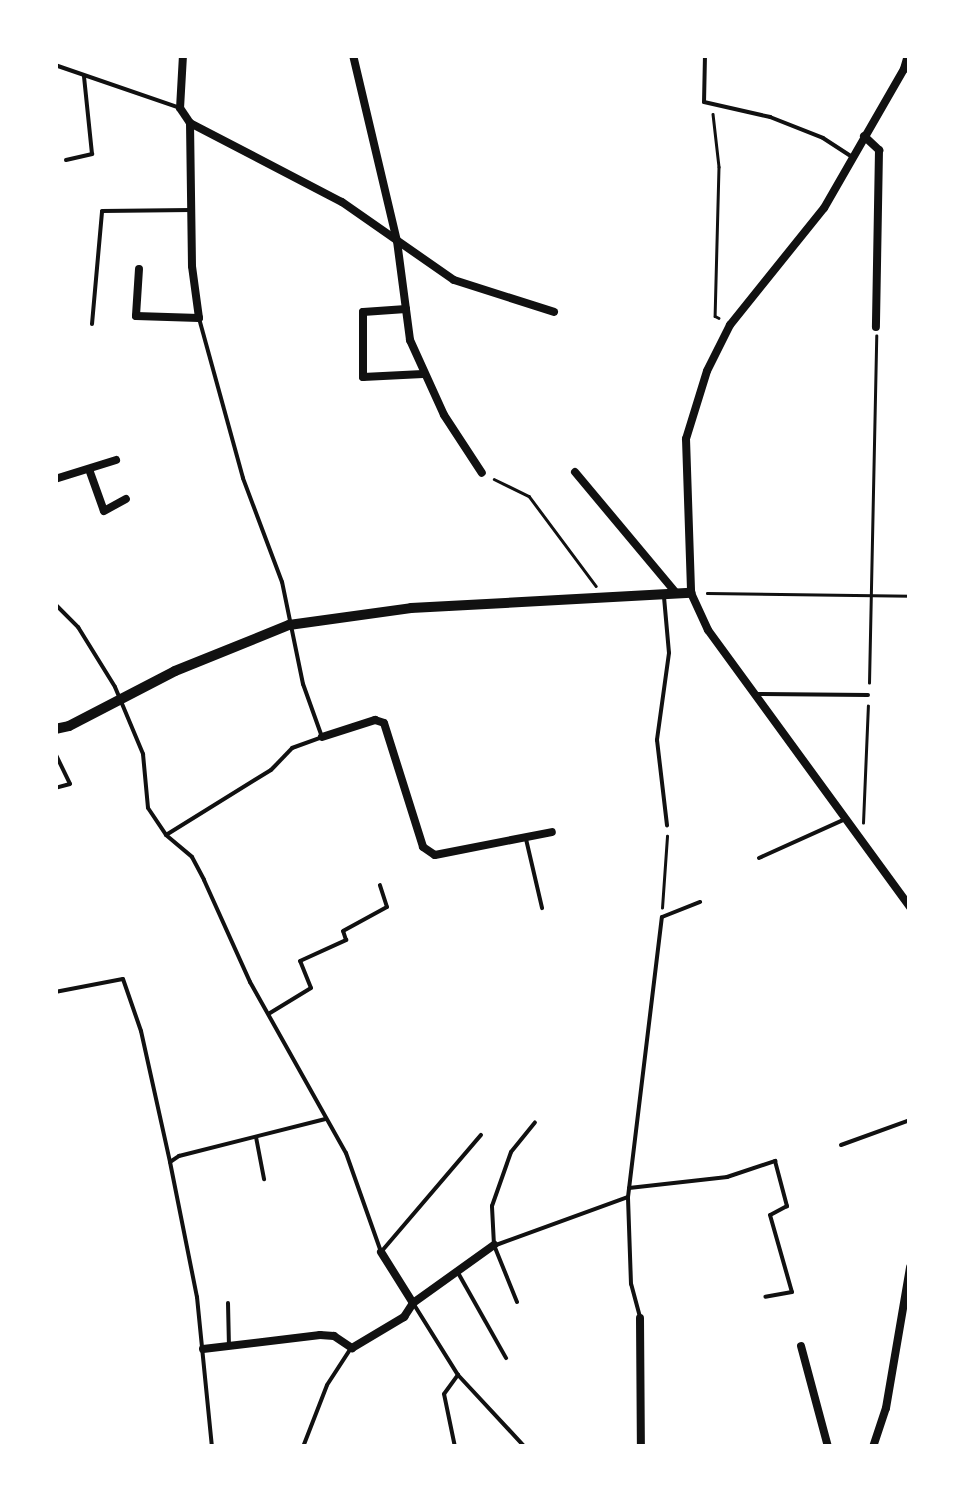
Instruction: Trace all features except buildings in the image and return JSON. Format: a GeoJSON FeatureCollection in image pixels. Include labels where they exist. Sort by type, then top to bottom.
{"type":"FeatureCollection","features":[{"type":"Feature","properties":{"kind":"street"},"geometry":{"type":"LineString","coordinates":[[183,55],[180,108],[190,123],[342,202],[454,280],[554,312]]}},
{"type":"Feature","properties":{"kind":"street"},"geometry":{"type":"LineString","coordinates":[[354,55],[397,241],[410,340],[423,374],[482,473]]}},
{"type":"Feature","properties":{"kind":"street"},"geometry":{"type":"LineString","coordinates":[[908,55],[904,70],[824,208],[730,325],[706,370],[686,440],[691,593],[717,644],[910,907]]}},
{"type":"Feature","properties":{"kind":"street"},"geometry":{"type":"LineString","coordinates":[[139,268],[136,316],[199,318],[191,210],[190,123]]}},
{"type":"Feature","properties":{"kind":"street"},"geometry":{"type":"LineString","coordinates":[[864,136],[879,150],[876,327]]}},
{"type":"Feature","properties":{"kind":"street"},"geometry":{"type":"LineString","coordinates":[[406,309],[364,312],[363,377],[423,374]]}},
{"type":"Feature","properties":{"kind":"street"},"geometry":{"type":"LineString","coordinates":[[55,479],[90,472],[116,460]]}},
{"type":"Feature","properties":{"kind":"street"},"geometry":{"type":"LineString","coordinates":[[90,472],[104,511],[126,499]]}},
{"type":"Feature","properties":{"kind":"street"},"geometry":{"type":"LineString","coordinates":[[575,472],[670,593]]}},
{"type":"Feature","properties":{"kind":"street"},"geometry":{"type":"LineString","coordinates":[[55,728],[175,671],[289,625],[341,615],[691,593]]}},
{"type":"Feature","properties":{"kind":"street"},"geometry":{"type":"LineString","coordinates":[[322,737],[375,720],[384,723],[424,847],[435,854],[552,832]]}},
{"type":"Feature","properties":{"kind":"street"},"geometry":{"type":"LineString","coordinates":[[203,1349],[320,1335],[334,1336],[352,1348],[404,1317],[413,1303],[494,1246]]}},
{"type":"Feature","properties":{"kind":"street"},"geometry":{"type":"LineString","coordinates":[[381,1252],[413,1303]]}},
{"type":"Feature","properties":{"kind":"street"},"geometry":{"type":"LineString","coordinates":[[872,1447],[886,1408],[910,1267]]}},
{"type":"Feature","properties":{"kind":"street"},"geometry":{"type":"LineString","coordinates":[[640,1318],[641,1447]]}},
{"type":"Feature","properties":{"kind":"street"},"geometry":{"type":"LineString","coordinates":[[801,1346],[828,1447]]}},
{"type":"Feature","properties":{"kind":"lane"},"geometry":{"type":"LineString","coordinates":[[705,55],[704,102],[770,118],[823,138],[855,158]]}},
{"type":"Feature","properties":{"kind":"lane"},"geometry":{"type":"LineString","coordinates":[[55,65],[180,108]]}},
{"type":"Feature","properties":{"kind":"lane"},"geometry":{"type":"LineString","coordinates":[[66,160],[92,154],[84,75]]}},
{"type":"Feature","properties":{"kind":"lane"},"geometry":{"type":"LineString","coordinates":[[92,324],[102,212],[191,210]]}},
{"type":"Feature","properties":{"kind":"lane"},"geometry":{"type":"LineString","coordinates":[[166,835],[271,770],[292,748],[322,737],[289,625],[282,582],[243,478],[199,318]]}},
{"type":"Feature","properties":{"kind":"lane"},"geometry":{"type":"LineString","coordinates":[[667,825],[657,740],[660,692],[669,653],[670,593]]}},
{"type":"Feature","properties":{"kind":"lane"},"geometry":{"type":"LineString","coordinates":[[55,604],[78,627],[120,699],[144,754],[148,808],[166,835],[192,857],[226,936],[346,1153],[381,1252]]}},
{"type":"Feature","properties":{"kind":"lane"},"geometry":{"type":"LineString","coordinates":[[756,694],[868,695]]}},
{"type":"Feature","properties":{"kind":"lane"},"geometry":{"type":"LineString","coordinates":[[55,753],[70,784],[55,788]]}},
{"type":"Feature","properties":{"kind":"lane"},"geometry":{"type":"LineString","coordinates":[[760,858],[848,818]]}},
{"type":"Feature","properties":{"kind":"lane"},"geometry":{"type":"LineString","coordinates":[[525,837],[542,908]]}},
{"type":"Feature","properties":{"kind":"lane"},"geometry":{"type":"LineString","coordinates":[[270,1013],[311,988],[300,961],[346,940],[343,931],[387,907],[380,885]]}},
{"type":"Feature","properties":{"kind":"lane"},"geometry":{"type":"LineString","coordinates":[[640,1318],[629,1269],[628,1197],[662,917],[700,902]]}},
{"type":"Feature","properties":{"kind":"lane"},"geometry":{"type":"LineString","coordinates":[[55,992],[123,979],[140,1032],[170,1162],[203,1349],[212,1447]]}},
{"type":"Feature","properties":{"kind":"lane"},"geometry":{"type":"LineString","coordinates":[[170,1162],[326,1119]]}},
{"type":"Feature","properties":{"kind":"lane"},"geometry":{"type":"LineString","coordinates":[[841,1145],[910,1120]]}},
{"type":"Feature","properties":{"kind":"lane"},"geometry":{"type":"LineString","coordinates":[[517,1302],[494,1246],[492,1206],[511,1152],[535,1122]]}},
{"type":"Feature","properties":{"kind":"lane"},"geometry":{"type":"LineString","coordinates":[[381,1252],[481,1134]]}},
{"type":"Feature","properties":{"kind":"lane"},"geometry":{"type":"LineString","coordinates":[[256,1137],[264,1179]]}},
{"type":"Feature","properties":{"kind":"lane"},"geometry":{"type":"LineString","coordinates":[[629,1188],[727,1177],[775,1161],[787,1206],[770,1216],[792,1292],[765,1298]]}},
{"type":"Feature","properties":{"kind":"lane"},"geometry":{"type":"LineString","coordinates":[[494,1246],[628,1197]]}},
{"type":"Feature","properties":{"kind":"lane"},"geometry":{"type":"LineString","coordinates":[[457,1272],[506,1358]]}},
{"type":"Feature","properties":{"kind":"lane"},"geometry":{"type":"LineString","coordinates":[[228,1303],[229,1346]]}},
{"type":"Feature","properties":{"kind":"lane"},"geometry":{"type":"LineString","coordinates":[[413,1303],[458,1374],[525,1447]]}},
{"type":"Feature","properties":{"kind":"lane"},"geometry":{"type":"LineString","coordinates":[[303,1447],[327,1386],[352,1348]]}},
{"type":"Feature","properties":{"kind":"lane"},"geometry":{"type":"LineString","coordinates":[[455,1447],[444,1394],[458,1374]]}},
{"type":"Feature","properties":{"kind":"path"},"geometry":{"type":"LineString","coordinates":[[712,107],[719,167],[715,316],[730,325]]}},
{"type":"Feature","properties":{"kind":"path"},"geometry":{"type":"LineString","coordinates":[[862,839],[872,596],[876,327]]}},
{"type":"Feature","properties":{"kind":"path"},"geometry":{"type":"LineString","coordinates":[[482,473],[529,496],[603,596]]}},
{"type":"Feature","properties":{"kind":"path"},"geometry":{"type":"LineString","coordinates":[[691,593],[910,596]]}},
{"type":"Feature","properties":{"kind":"path"},"geometry":{"type":"LineString","coordinates":[[662,917],[667,825]]}}]}
